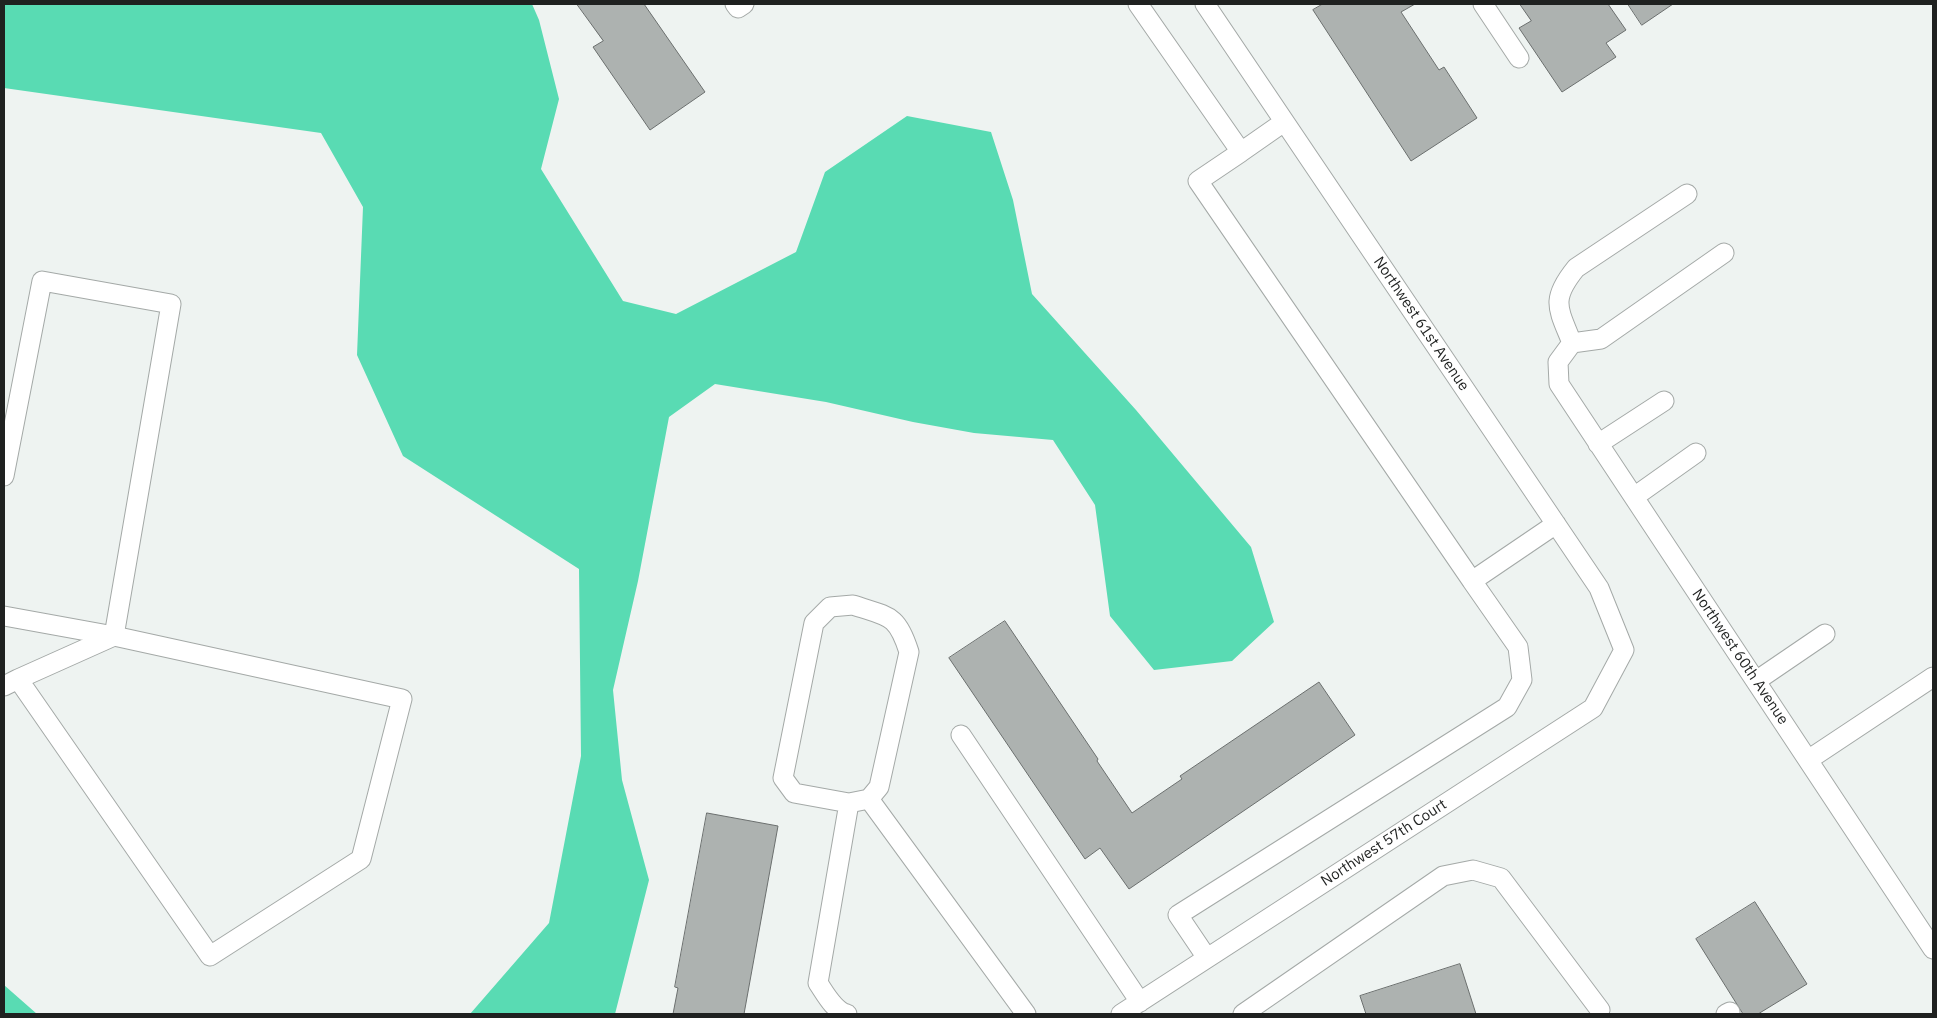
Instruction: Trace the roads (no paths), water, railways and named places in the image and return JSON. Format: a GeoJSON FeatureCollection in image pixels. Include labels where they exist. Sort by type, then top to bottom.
{"type":"FeatureCollection","features":[{"type":"Feature","properties":{"kind":"lane"},"geometry":{"type":"LineString","coordinates":[[735,4],[738,8],[744,4]]}},
{"type":"Feature","properties":{"kind":"lane"},"geometry":{"type":"LineString","coordinates":[[1138,4],[1241,152]]}},
{"type":"Feature","properties":{"kind":"lane","name":"Northwest 61st Avenue"},"geometry":{"type":"LineString","coordinates":[[1205,4],[1600,588],[1624,650]]}},
{"type":"Feature","properties":{"kind":"lane"},"geometry":{"type":"LineString","coordinates":[[1483,4],[1519,58]]}},
{"type":"Feature","properties":{"kind":"lane"},"geometry":{"type":"LineString","coordinates":[[1207,958],[1178,915],[1507,707],[1522,680],[1518,647],[1198,180],[1284,122]]}},
{"type":"Feature","properties":{"kind":"lane"},"geometry":{"type":"LineString","coordinates":[[1687,194],[1576,268],[1563,284],[1558,308],[1572,343],[1600,339],[1724,253]]}},
{"type":"Feature","properties":{"kind":"lane"},"geometry":{"type":"LineString","coordinates":[[4,476],[42,281],[171,304],[114,636]]}},
{"type":"Feature","properties":{"kind":"lane","name":"Northwest 60th Avenue"},"geometry":{"type":"LineString","coordinates":[[1572,343],[1558,362],[1560,384],[1933,949]]}},
{"type":"Feature","properties":{"kind":"lane"},"geometry":{"type":"LineString","coordinates":[[1598,444],[1664,400]]}},
{"type":"Feature","properties":{"kind":"lane"},"geometry":{"type":"LineString","coordinates":[[1634,497],[1696,453]]}},
{"type":"Feature","properties":{"kind":"lane"},"geometry":{"type":"LineString","coordinates":[[1472,581],[1556,524]]}},
{"type":"Feature","properties":{"kind":"lane"},"geometry":{"type":"LineString","coordinates":[[853,605],[891,618],[903,633],[909,652],[879,787],[869,799],[849,804],[794,793],[783,778],[814,623],[830,607],[853,605]]}},
{"type":"Feature","properties":{"kind":"lane"},"geometry":{"type":"LineString","coordinates":[[4,616],[114,636],[402,699],[361,859],[210,956],[11,683],[114,636]]}},
{"type":"Feature","properties":{"kind":"lane"},"geometry":{"type":"LineString","coordinates":[[1756,682],[1824,634]]}},
{"type":"Feature","properties":{"kind":"lane","name":"Northwest 57th Court"},"geometry":{"type":"LineString","coordinates":[[1121,1014],[1592,708],[1624,650]]}},
{"type":"Feature","properties":{"kind":"lane"},"geometry":{"type":"LineString","coordinates":[[1808,760],[1933,677]]}},
{"type":"Feature","properties":{"kind":"lane"},"geometry":{"type":"LineString","coordinates":[[960,735],[1140,1002]]}},
{"type":"Feature","properties":{"kind":"lane"},"geometry":{"type":"LineString","coordinates":[[869,799],[1026,1014]]}},
{"type":"Feature","properties":{"kind":"lane"},"geometry":{"type":"LineString","coordinates":[[847,1014],[843,1013],[830,1000],[818,983],[849,804]]}},
{"type":"Feature","properties":{"kind":"lane"},"geometry":{"type":"LineString","coordinates":[[1243,1014],[1443,876],[1473,870],[1501,878],[1600,1010]]}}]}
